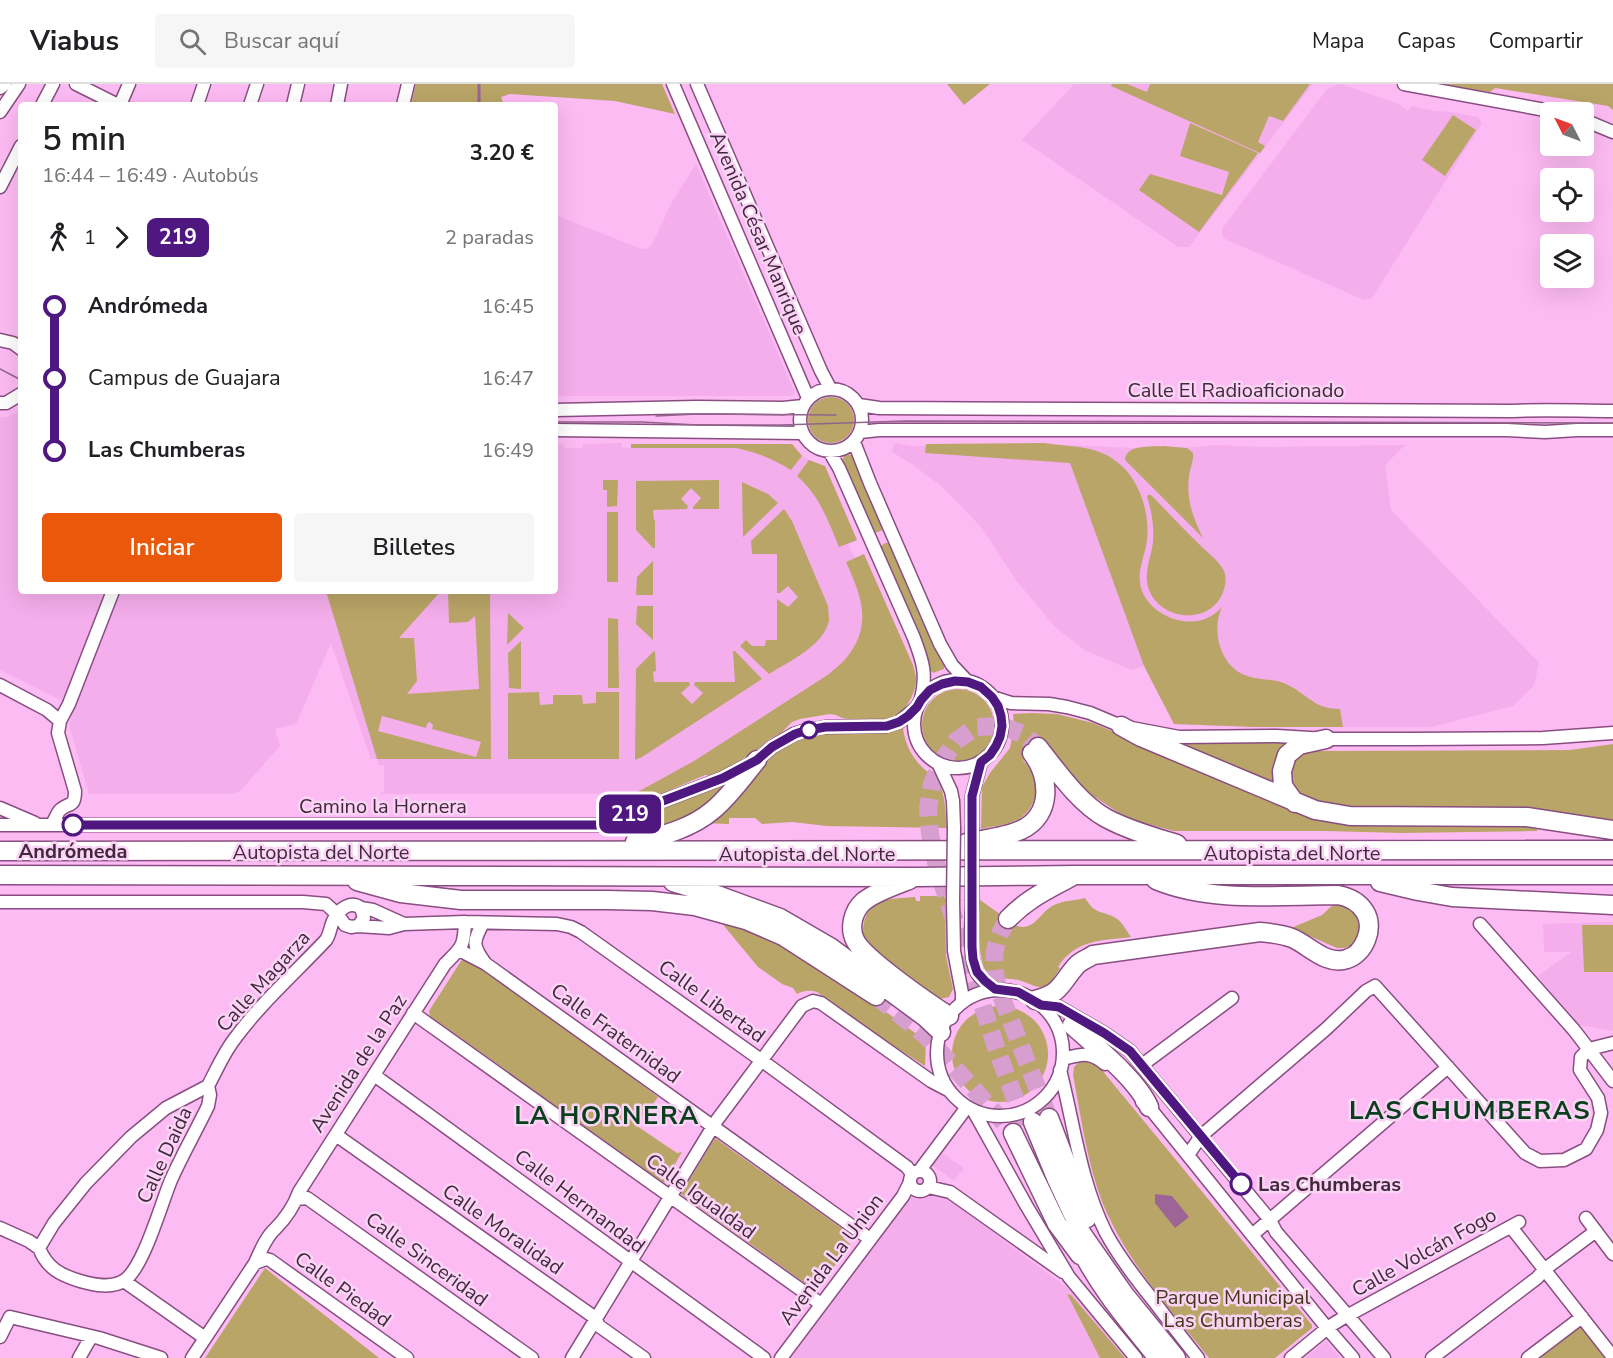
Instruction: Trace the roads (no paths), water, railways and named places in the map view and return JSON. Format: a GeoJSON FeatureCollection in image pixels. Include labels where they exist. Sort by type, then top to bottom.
{"type":"FeatureCollection","features":[{"type":"Feature","properties":{"kind":"highway"},"geometry":{"type":"LineString","coordinates":[[1121,726],[1141,737],[1315,810],[1350,816],[1527,817],[1613,830]]}},
{"type":"Feature","properties":{"kind":"highway"},"geometry":{"type":"LineString","coordinates":[[1295,803],[1283,786],[1282,771],[1287,755],[1299,745],[1326,739]]}},
{"type":"Feature","properties":{"kind":"highway"},"geometry":{"type":"LineString","coordinates":[[927,851],[1004,835],[1023,829],[1033,822],[1043,807],[1046,789],[1044,774],[1034,749],[1075,793],[1106,818],[1147,836],[1199,850]]}},
{"type":"Feature","properties":{"kind":"highway"},"geometry":{"type":"LineString","coordinates":[[597,850],[662,837],[697,820],[713,810],[736,787],[757,760]]}},
{"type":"Feature","properties":{"kind":"highway","name":"Autopista del Norte"},"geometry":{"type":"LineString","coordinates":[[0,851],[1613,850]]}},
{"type":"Feature","properties":{"kind":"highway","name":"Autopista del Norte"},"geometry":{"type":"LineString","coordinates":[[0,875],[918,877],[1613,875]]}},
{"type":"Feature","properties":{"kind":"highway"},"geometry":{"type":"LineString","coordinates":[[334,875],[401,893],[461,900],[652,901],[695,906],[746,920],[783,936],[876,996]]}},
{"type":"Feature","properties":{"kind":"highway"},"geometry":{"type":"LineString","coordinates":[[1008,919],[1020,906],[1036,895],[1075,875]]}},
{"type":"Feature","properties":{"kind":"highway"},"geometry":{"type":"LineString","coordinates":[[1352,875],[1452,897],[1613,905]]}},
{"type":"Feature","properties":{"kind":"highway"},"geometry":{"type":"LineString","coordinates":[[651,876],[700,889],[780,918],[830,947],[925,1017],[941,1032]]}},
{"type":"Feature","properties":{"kind":"highway"},"geometry":{"type":"LineString","coordinates":[[1038,1002],[1059,989],[1078,964],[1093,955],[1260,932],[1295,939],[1320,955],[1344,960],[1355,956],[1367,936],[1366,913],[1357,903],[1347,897],[1194,892],[1173,887],[1146,876]]}},
{"type":"Feature","properties":{"kind":"highway"},"geometry":{"type":"LineString","coordinates":[[918,877],[864,901],[857,909],[853,920],[854,939],[873,960],[932,1005],[955,1009]]}},
{"type":"Feature","properties":{"kind":"highway"},"geometry":{"type":"LineString","coordinates":[[1063,967],[1077,954],[1091,946],[1185,932],[1247,934]]}},
{"type":"Feature","properties":{"kind":"highway"},"geometry":{"type":"LineString","coordinates":[[1072,1025],[1117,1065],[1146,1099],[1149,1107]]}},
{"type":"Feature","properties":{"kind":"highway"},"geometry":{"type":"LineString","coordinates":[[1158,1358],[1113,1302],[1096,1265],[1030,1125],[1054,1193],[1096,1265],[1124,1294],[1176,1358]]}},
{"type":"Feature","properties":{"kind":"street"},"geometry":{"type":"LineString","coordinates":[[0,88],[5,84]]}},
{"type":"Feature","properties":{"kind":"street"},"geometry":{"type":"LineString","coordinates":[[1,109],[19,84]]}},
{"type":"Feature","properties":{"kind":"street"},"geometry":{"type":"LineString","coordinates":[[44,102],[53,84]]}},
{"type":"Feature","properties":{"kind":"street"},"geometry":{"type":"LineString","coordinates":[[76,84],[113,102]]}},
{"type":"Feature","properties":{"kind":"street"},"geometry":{"type":"LineString","coordinates":[[120,102],[129,84]]}},
{"type":"Feature","properties":{"kind":"street"},"geometry":{"type":"LineString","coordinates":[[198,102],[204,84]]}},
{"type":"Feature","properties":{"kind":"street"},"geometry":{"type":"LineString","coordinates":[[251,102],[257,84]]}},
{"type":"Feature","properties":{"kind":"street"},"geometry":{"type":"LineString","coordinates":[[295,102],[298,84]]}},
{"type":"Feature","properties":{"kind":"street"},"geometry":{"type":"LineString","coordinates":[[338,102],[341,84]]}},
{"type":"Feature","properties":{"kind":"street"},"geometry":{"type":"LineString","coordinates":[[404,102],[408,84]]}},
{"type":"Feature","properties":{"kind":"street","name":"Avenida César Manrique"},"geometry":{"type":"LineString","coordinates":[[674,84],[726,204],[806,402]]}},
{"type":"Feature","properties":{"kind":"street","name":"Avenida César Manrique"},"geometry":{"type":"LineString","coordinates":[[697,84],[830,388]]}},
{"type":"Feature","properties":{"kind":"street"},"geometry":{"type":"LineString","coordinates":[[1404,84],[1540,109]]}},
{"type":"Feature","properties":{"kind":"street"},"geometry":{"type":"LineString","coordinates":[[1594,124],[1613,132]]}},
{"type":"Feature","properties":{"kind":"street"},"geometry":{"type":"LineString","coordinates":[[0,187],[18,152]]}},
{"type":"Feature","properties":{"kind":"street"},"geometry":{"type":"LineString","coordinates":[[726,204],[746,195]]}},
{"type":"Feature","properties":{"kind":"street"},"geometry":{"type":"LineString","coordinates":[[0,340],[18,347]]}},
{"type":"Feature","properties":{"kind":"street"},"geometry":{"type":"LineString","coordinates":[[857,437],[842,449],[829,451],[813,446],[802,433],[800,425],[800,415],[806,402],[818,391],[830,388],[847,392],[859,405],[862,416],[857,437],[870,483],[940,644],[952,665],[968,682]]}},
{"type":"Feature","properties":{"kind":"street"},"geometry":{"type":"LineString","coordinates":[[0,403],[6,403],[18,397]]}},
{"type":"Feature","properties":{"kind":"street"},"geometry":{"type":"LineString","coordinates":[[558,410],[783,408],[806,402]]}},
{"type":"Feature","properties":{"kind":"street","name":"Calle El Radioaficionado"},"geometry":{"type":"LineString","coordinates":[[859,405],[879,408],[1613,411]]}},
{"type":"Feature","properties":{"kind":"street"},"geometry":{"type":"LineString","coordinates":[[558,430],[802,433]]}},
{"type":"Feature","properties":{"kind":"street","name":"Calle El Radioaficionado"},"geometry":{"type":"LineString","coordinates":[[857,437],[879,430],[1507,430],[1545,432],[1613,430]]}},
{"type":"Feature","properties":{"kind":"street"},"geometry":{"type":"LineString","coordinates":[[829,451],[839,468],[923,662],[925,682],[919,703],[914,724],[916,741],[926,755],[939,765],[953,768],[968,767],[981,762],[996,746],[1000,737],[1001,716],[992,697],[981,687],[968,682],[955,681],[942,684],[930,690],[919,703]]}},
{"type":"Feature","properties":{"kind":"street"},"geometry":{"type":"LineString","coordinates":[[52,824],[60,810],[70,806],[75,799],[75,791],[58,733],[60,721],[69,704],[112,594]]}},
{"type":"Feature","properties":{"kind":"street"},"geometry":{"type":"LineString","coordinates":[[0,685],[47,710],[60,721]]}},
{"type":"Feature","properties":{"kind":"street"},"geometry":{"type":"LineString","coordinates":[[992,697],[1011,703],[1067,707],[1121,726],[1179,737],[1543,738],[1613,733]]}},
{"type":"Feature","properties":{"kind":"street","name":"Camino la Hornera"},"geometry":{"type":"LineString","coordinates":[[0,808],[38,825],[600,825],[703,786],[757,760],[786,738],[804,731],[825,727],[887,726],[899,722],[919,703]]}},
{"type":"Feature","properties":{"kind":"street"},"geometry":{"type":"LineString","coordinates":[[981,762],[972,796],[973,959],[977,972],[995,989]]}},
{"type":"Feature","properties":{"kind":"street"},"geometry":{"type":"LineString","coordinates":[[939,765],[953,801],[954,951],[962,993],[941,1032],[937,1050],[939,1070],[950,1091],[970,1109],[1069,1277],[1136,1358]]}},
{"type":"Feature","properties":{"kind":"street"},"geometry":{"type":"LineString","coordinates":[[0,825],[38,825]]}},
{"type":"Feature","properties":{"kind":"street"},"geometry":{"type":"LineString","coordinates":[[0,902],[303,902],[326,904],[353,926],[364,918],[361,908]]}},
{"type":"Feature","properties":{"kind":"street"},"geometry":{"type":"LineString","coordinates":[[338,915],[351,904],[373,910],[404,924]]}},
{"type":"Feature","properties":{"kind":"street","name":"Calle Magarza"},"geometry":{"type":"LineString","coordinates":[[330,935],[333,921],[338,915]]}},
{"type":"Feature","properties":{"kind":"street","name":"Avenida de la Paz"},"geometry":{"type":"LineString","coordinates":[[270,1260],[268,1249],[299,1192],[445,964],[465,940],[465,922]]}},
{"type":"Feature","properties":{"kind":"street"},"geometry":{"type":"LineString","coordinates":[[483,922],[474,944],[476,952],[486,964]]}},
{"type":"Feature","properties":{"kind":"street","name":"Calle Libertad"},"geometry":{"type":"LineString","coordinates":[[353,926],[389,928],[404,924],[483,922],[557,924],[571,927],[761,1060],[907,1167],[914,1176]]}},
{"type":"Feature","properties":{"kind":"street"},"geometry":{"type":"LineString","coordinates":[[1480,924],[1574,1030],[1613,1081]]}},
{"type":"Feature","properties":{"kind":"street","name":"Calle Magarza"},"geometry":{"type":"LineString","coordinates":[[208,1086],[226,1052],[255,1015],[330,935],[341,928],[353,926]]}},
{"type":"Feature","properties":{"kind":"street","name":"Calle Fraternidad"},"geometry":{"type":"LineString","coordinates":[[459,950],[486,964],[870,1239]]}},
{"type":"Feature","properties":{"kind":"street"},"geometry":{"type":"LineString","coordinates":[[1188,1155],[1201,1136],[1326,1029],[1366,991],[1375,986],[1525,1153],[1540,1161],[1564,1160],[1586,1149],[1597,1130],[1601,1113],[1598,1098],[1580,1070],[1581,1057],[1588,1049],[1613,1043]]}},
{"type":"Feature","properties":{"kind":"street"},"geometry":{"type":"LineString","coordinates":[[955,1009],[976,994],[995,989],[1018,992],[1038,1002],[1059,1007],[1130,1051],[1270,1220],[1276,1232],[1384,1358]]}},
{"type":"Feature","properties":{"kind":"street"},"geometry":{"type":"LineString","coordinates":[[1142,1065],[1232,998]]}},
{"type":"Feature","properties":{"kind":"street"},"geometry":{"type":"LineString","coordinates":[[572,1358],[713,1127],[802,1006],[813,1001],[821,1003],[931,1081],[950,1091]]}},
{"type":"Feature","properties":{"kind":"street"},"geometry":{"type":"LineString","coordinates":[[1038,1002],[1050,1015],[1060,1035],[1062,1064],[1078,1155],[1106,1233],[1126,1266],[1198,1358]]}},
{"type":"Feature","properties":{"kind":"street","name":"Calle Igualdad"},"geometry":{"type":"LineString","coordinates":[[413,1014],[820,1304]]}},
{"type":"Feature","properties":{"kind":"street"},"geometry":{"type":"LineString","coordinates":[[970,1109],[988,1115],[1012,1115],[1025,1111],[1044,1098],[1053,1087],[1062,1064],[1085,1054],[1093,1055],[1103,1061],[1149,1107],[1353,1358]]}},
{"type":"Feature","properties":{"kind":"street"},"geometry":{"type":"LineString","coordinates":[[1252,1235],[1448,1067]]}},
{"type":"Feature","properties":{"kind":"street","name":"Calle Hermandad"},"geometry":{"type":"LineString","coordinates":[[374,1075],[764,1358]]}},
{"type":"Feature","properties":{"kind":"street","name":"Calle Daida"},"geometry":{"type":"LineString","coordinates":[[39,1248],[54,1223],[86,1183],[131,1137],[166,1108],[208,1086],[210,1095],[208,1106],[171,1180],[139,1262],[124,1281]]}},
{"type":"Feature","properties":{"kind":"street","name":"Avenida La Union"},"geometry":{"type":"LineString","coordinates":[[781,1358],[903,1196],[914,1176],[970,1109]]}},
{"type":"Feature","properties":{"kind":"street","name":"Calle Moralidad"},"geometry":{"type":"LineString","coordinates":[[336,1135],[596,1319],[599,1326],[644,1358]]}},
{"type":"Feature","properties":{"kind":"street"},"geometry":{"type":"LineString","coordinates":[[914,1176],[912,1187],[917,1191],[924,1191],[928,1187],[950,1192],[1069,1277]]}},
{"type":"Feature","properties":{"kind":"street","name":"Calle Sinceridad"},"geometry":{"type":"LineString","coordinates":[[297,1199],[307,1198],[532,1358]]}},
{"type":"Feature","properties":{"kind":"street"},"geometry":{"type":"LineString","coordinates":[[1586,1218],[1613,1254]]}},
{"type":"Feature","properties":{"kind":"street","name":"Calle Volcán Fogo"},"geometry":{"type":"LineString","coordinates":[[1291,1358],[1327,1328],[1347,1316],[1515,1224],[1545,1269]]}},
{"type":"Feature","properties":{"kind":"street","name":"Avenida de la Paz"},"geometry":{"type":"LineString","coordinates":[[192,1358],[255,1263],[274,1229],[280,1225]]}},
{"type":"Feature","properties":{"kind":"street"},"geometry":{"type":"LineString","coordinates":[[0,1228],[39,1248],[54,1270],[80,1281],[108,1286],[124,1281],[205,1338]]}},
{"type":"Feature","properties":{"kind":"street"},"geometry":{"type":"LineString","coordinates":[[1432,1358],[1596,1231]]}},
{"type":"Feature","properties":{"kind":"street","name":"Calle Piedad"},"geometry":{"type":"LineString","coordinates":[[255,1263],[270,1260],[407,1358]]}},
{"type":"Feature","properties":{"kind":"street"},"geometry":{"type":"LineString","coordinates":[[1545,1269],[1613,1357]]}},
{"type":"Feature","properties":{"kind":"street"},"geometry":{"type":"LineString","coordinates":[[0,1337],[10,1317],[91,1336],[161,1358]]}},
{"type":"Feature","properties":{"kind":"street"},"geometry":{"type":"LineString","coordinates":[[1528,1358],[1582,1317]]}},
{"type":"Feature","properties":{"kind":"street"},"geometry":{"type":"LineString","coordinates":[[79,1358],[91,1336]]}},
{"type":"Feature","properties":{"kind":"waterway"},"geometry":{"type":"LineString","coordinates":[[479,84],[479,102]]}},
{"type":"Feature","properties":{"kind":"tunnel"},"geometry":{"type":"LineString","coordinates":[[1025,1125],[998,1053],[937,867],[930,834],[928,808],[932,784],[942,761],[956,741],[976,727],[1002,726],[1023,734],[1038,747]]}},
{"type":"Feature","properties":{"kind":"tunnel"},"geometry":{"type":"LineString","coordinates":[[1008,919],[996,944],[994,960],[998,988],[1049,1118]]}},
{"type":"Feature","properties":{"kind":"tunnel"},"geometry":{"type":"LineString","coordinates":[[876,996],[925,1035],[1013,1133]]}},
{"type":"Feature","properties":{"kind":"tram line"},"geometry":{"type":"LineString","coordinates":[[0,369],[18,378]]}},
{"type":"Feature","properties":{"kind":"tram line"},"geometry":{"type":"LineString","coordinates":[[656,416],[836,415]]}},
{"type":"Feature","properties":{"kind":"tram line"},"geometry":{"type":"LineString","coordinates":[[558,422],[642,422],[697,425],[906,421],[1613,423]]}},
{"type":"Feature","properties":{"kind":"place","name":"Andrómeda"},"geometry":{"type":"Point","coordinates":[73,825]}},
{"type":"Feature","properties":{"kind":"place","name":"Las Chumberas"},"geometry":{"type":"Point","coordinates":[1241,1184]}},
{"type":"Feature","properties":{"kind":"district","name":"LAS CHUMBERAS"},"geometry":{"type":"Point","coordinates":[1470,1110]}},
{"type":"Feature","properties":{"kind":"district","name":"LA HORNERA"},"geometry":{"type":"Point","coordinates":[607,1115]}},
{"type":"Feature","properties":{"kind":"park label","name":"Parque Municipal Las Chumberas"},"geometry":{"type":"Point","coordinates":[1233,1308]}}]}
